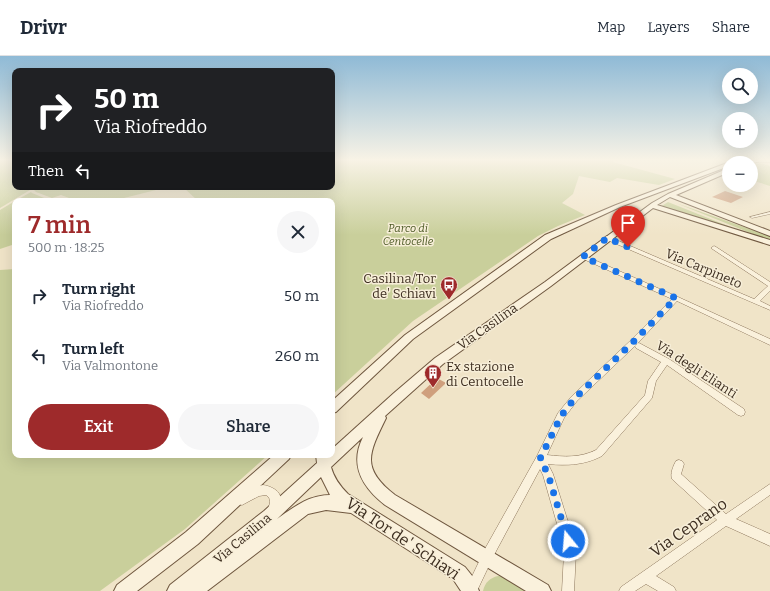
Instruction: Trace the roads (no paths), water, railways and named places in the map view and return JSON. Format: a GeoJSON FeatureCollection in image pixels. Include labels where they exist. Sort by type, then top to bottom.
{"type":"FeatureCollection","features":[{"type":"Feature","properties":{"kind":"main road"},"geometry":{"type":"LineString","coordinates":[[335,405],[409,337],[541,241],[564,229],[675,185]]}},
{"type":"Feature","properties":{"kind":"main road","name":"Via Casilina"},"geometry":{"type":"LineString","coordinates":[[335,450],[449,353],[548,284],[607,238],[652,206],[667,197],[695,185]]}},
{"type":"Feature","properties":{"kind":"main road"},"geometry":{"type":"LineString","coordinates":[[652,194],[667,197],[770,234]]}},
{"type":"Feature","properties":{"kind":"main road"},"geometry":{"type":"LineString","coordinates":[[667,197],[759,239]]}},
{"type":"Feature","properties":{"kind":"main road"},"geometry":{"type":"LineString","coordinates":[[652,206],[770,243]]}},
{"type":"Feature","properties":{"kind":"main road"},"geometry":{"type":"LineString","coordinates":[[335,412],[346,394]]}},
{"type":"Feature","properties":{"kind":"main road","name":"Via Tor de' Schiavi"},"geometry":{"type":"LineString","coordinates":[[398,396],[380,418],[366,444],[363,454],[369,481],[378,491],[390,500],[486,559],[542,591]]}},
{"type":"Feature","properties":{"kind":"main road"},"geometry":{"type":"LineString","coordinates":[[123,591],[222,512],[281,458]]}},
{"type":"Feature","properties":{"kind":"main road","name":"Via Casilina"},"geometry":{"type":"LineString","coordinates":[[176,591],[269,516],[323,460]]}},
{"type":"Feature","properties":{"kind":"main road","name":"Via Tor de' Schiavi"},"geometry":{"type":"LineString","coordinates":[[323,460],[328,479],[336,492],[358,510],[459,573],[471,591]]}},
{"type":"Feature","properties":{"kind":"main road","name":"Via Casilina"},"geometry":{"type":"LineString","coordinates":[[193,591],[295,514],[307,507],[318,503],[332,502],[346,505],[358,510]]}},
{"type":"Feature","properties":{"kind":"street"},"geometry":{"type":"LineString","coordinates":[[752,217],[770,213]]}},
{"type":"Feature","properties":{"kind":"street","name":"Via Carpineto"},"geometry":{"type":"LineString","coordinates":[[607,238],[770,308]]}},
{"type":"Feature","properties":{"kind":"street"},"geometry":{"type":"LineString","coordinates":[[714,248],[770,287],[755,302]]}},
{"type":"Feature","properties":{"kind":"street"},"geometry":{"type":"LineString","coordinates":[[583,257],[770,342]]}},
{"type":"Feature","properties":{"kind":"street"},"geometry":{"type":"LineString","coordinates":[[471,591],[486,559],[540,459],[561,416],[574,399],[676,298]]}},
{"type":"Feature","properties":{"kind":"street","name":"Via degli Elianti"},"geometry":{"type":"LineString","coordinates":[[639,346],[666,361],[741,412]]}},
{"type":"Feature","properties":{"kind":"street"},"geometry":{"type":"LineString","coordinates":[[540,459],[577,460],[594,457],[649,396],[649,385],[651,379],[666,361]]}},
{"type":"Feature","properties":{"kind":"street"},"geometry":{"type":"LineString","coordinates":[[540,459],[548,474],[568,541],[570,554],[568,591]]}},
{"type":"Feature","properties":{"kind":"street"},"geometry":{"type":"LineString","coordinates":[[679,464],[676,476],[726,520],[770,540]]}},
{"type":"Feature","properties":{"kind":"street","name":"Via Ceprano"},"geometry":{"type":"LineString","coordinates":[[625,591],[770,489]]}},
{"type":"Feature","properties":{"kind":"street"},"geometry":{"type":"LineString","coordinates":[[222,512],[255,492],[266,490],[272,492],[276,498],[275,504],[269,516]]}},
{"type":"Feature","properties":{"kind":"street"},"geometry":{"type":"LineString","coordinates":[[646,577],[670,591]]}},
{"type":"Feature","properties":{"kind":"place","name":"Casilina/Tor de' Schiavi"},"geometry":{"type":"Point","coordinates":[449,300]}},
{"type":"Feature","properties":{"kind":"place","name":"Ex stazione di Centocelle"},"geometry":{"type":"Point","coordinates":[433,388]}},
{"type":"Feature","properties":{"kind":"park label","name":"Parco di Centocelle"},"geometry":{"type":"Point","coordinates":[408,234]}}]}
